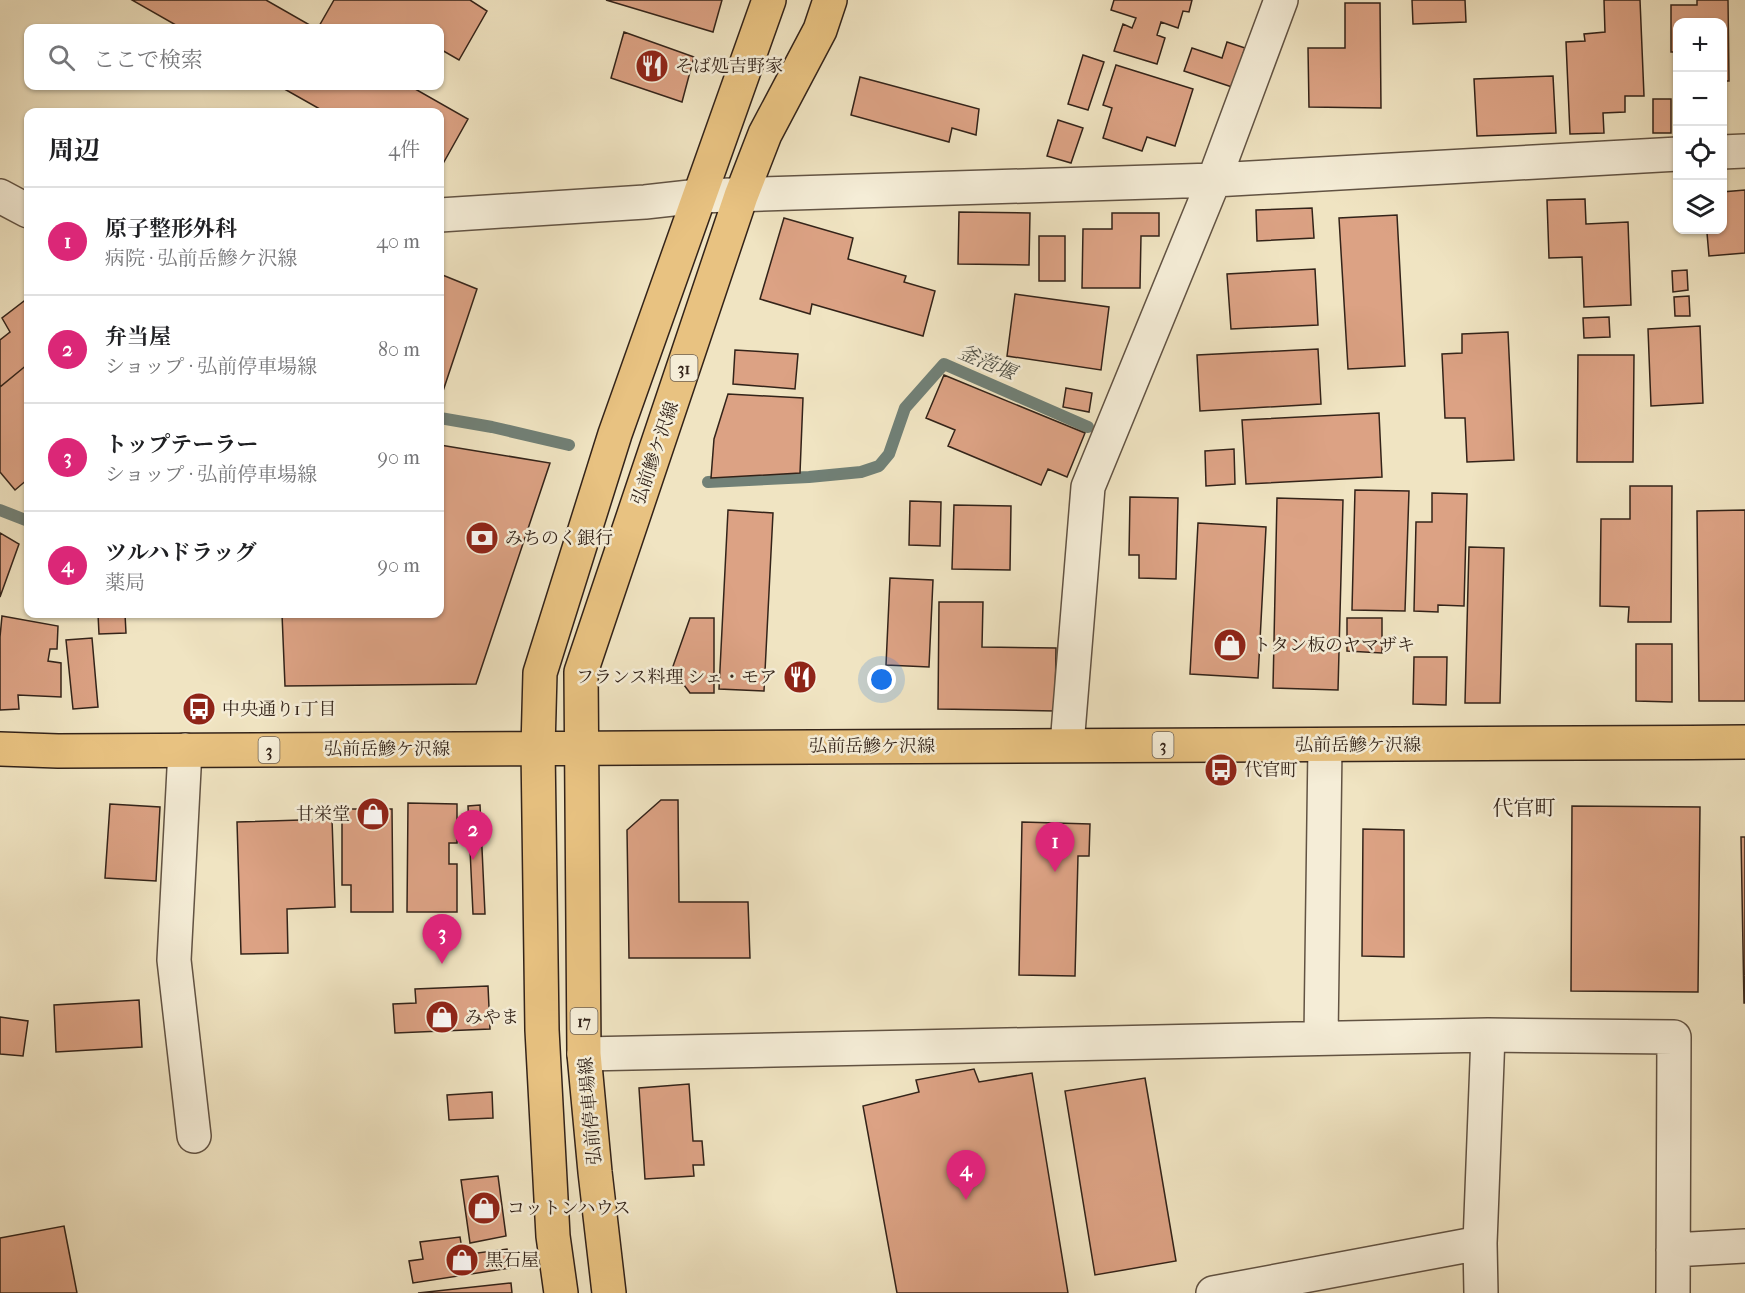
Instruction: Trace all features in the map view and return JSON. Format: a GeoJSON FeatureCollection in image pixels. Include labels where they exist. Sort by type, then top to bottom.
{"type":"FeatureCollection","features":[{"type":"Feature","properties":{"kind":"main road","name":"31"},"geometry":{"type":"LineString","coordinates":[[538,748],[540,672],[615,434],[769,0]]}},
{"type":"Feature","properties":{"kind":"main road","name":"弘前鰺ケ沢線"},"geometry":{"type":"LineString","coordinates":[[582,748],[581,672],[741,196],[765,134],[820,30],[830,0]]}},
{"type":"Feature","properties":{"kind":"main road","name":"弘前岳鰺ケ沢線"},"geometry":{"type":"LineString","coordinates":[[0,749],[58,751],[1067,745],[1326,746],[1745,742]]}},
{"type":"Feature","properties":{"kind":"main road"},"geometry":{"type":"LineString","coordinates":[[538,748],[542,1030],[553,1236],[561,1293]]}},
{"type":"Feature","properties":{"kind":"main road","name":"弘前停車場線"},"geometry":{"type":"LineString","coordinates":[[582,748],[584,1054],[609,1293]]}},
{"type":"Feature","properties":{"kind":"street"},"geometry":{"type":"LineString","coordinates":[[1067,745],[1088,487],[1214,180],[1281,0]]}},
{"type":"Feature","properties":{"kind":"street"},"geometry":{"type":"LineString","coordinates":[[1727,152],[1745,151]]}},
{"type":"Feature","properties":{"kind":"street"},"geometry":{"type":"LineString","coordinates":[[444,215],[645,202],[699,196],[1214,180],[1673,154]]}},
{"type":"Feature","properties":{"kind":"street"},"geometry":{"type":"LineString","coordinates":[[0,196],[24,210]]}},
{"type":"Feature","properties":{"kind":"street"},"geometry":{"type":"LineString","coordinates":[[1321,1038],[1326,746]]}},
{"type":"Feature","properties":{"kind":"street"},"geometry":{"type":"LineString","coordinates":[[185,750],[174,960],[195,1136]]}},
{"type":"Feature","properties":{"kind":"street"},"geometry":{"type":"LineString","coordinates":[[1481,1293],[1480,1243],[1488,1035]]}},
{"type":"Feature","properties":{"kind":"street"},"geometry":{"type":"LineString","coordinates":[[584,1054],[1488,1035],[1674,1037],[1673,1293]]}},
{"type":"Feature","properties":{"kind":"street"},"geometry":{"type":"LineString","coordinates":[[1213,1293],[1480,1243]]}},
{"type":"Feature","properties":{"kind":"street"},"geometry":{"type":"LineString","coordinates":[[1673,1250],[1745,1246]]}},
{"type":"Feature","properties":{"kind":"building"},"geometry":{"type":"Polygon","coordinates":[[[132,0],[266,0],[308,24],[174,24],[132,0]]]}},
{"type":"Feature","properties":{"kind":"building"},"geometry":{"type":"Polygon","coordinates":[[[334,0],[470,0],[487,11],[459,60],[444,51],[444,24],[320,24],[334,0]]]}},
{"type":"Feature","properties":{"kind":"building"},"geometry":{"type":"Polygon","coordinates":[[[606,0],[722,0],[713,32],[606,0]]]}},
{"type":"Feature","properties":{"kind":"building"},"geometry":{"type":"Polygon","coordinates":[[[1114,0],[1192,0],[1189,12],[1183,11],[1178,28],[1161,22],[1157,35],[1165,38],[1157,64],[1114,51],[1123,24],[1132,28],[1136,18],[1111,10],[1114,0]]]}},
{"type":"Feature","properties":{"kind":"building"},"geometry":{"type":"Polygon","coordinates":[[[1412,0],[1465,0],[1466,22],[1413,24],[1412,0]]]}},
{"type":"Feature","properties":{"kind":"building"},"geometry":{"type":"Polygon","coordinates":[[[1604,0],[1640,0],[1644,96],[1625,96],[1625,112],[1603,113],[1604,133],[1570,134],[1566,42],[1585,41],[1584,34],[1605,32],[1604,0]]]}},
{"type":"Feature","properties":{"kind":"building"},"geometry":{"type":"Polygon","coordinates":[[[1697,0],[1728,0],[1729,81],[1727,81],[1727,18],[1673,18],[1673,52],[1671,52],[1671,5],[1697,5],[1697,0]]]}},
{"type":"Feature","properties":{"kind":"building"},"geometry":{"type":"Polygon","coordinates":[[[1345,3],[1380,3],[1381,108],[1309,107],[1308,48],[1345,48],[1345,3]]]}},
{"type":"Feature","properties":{"kind":"building"},"geometry":{"type":"Polygon","coordinates":[[[624,32],[694,57],[682,102],[611,78],[624,32]]]}},
{"type":"Feature","properties":{"kind":"building"},"geometry":{"type":"Polygon","coordinates":[[[1227,42],[1245,48],[1232,87],[1184,71],[1192,48],[1222,58],[1227,42]]]}},
{"type":"Feature","properties":{"kind":"building"},"geometry":{"type":"Polygon","coordinates":[[[1083,55],[1104,62],[1088,110],[1068,104],[1083,55]]]}},
{"type":"Feature","properties":{"kind":"building"},"geometry":{"type":"Polygon","coordinates":[[[1116,65],[1193,89],[1175,146],[1147,137],[1142,151],[1103,138],[1112,108],[1103,105],[1116,65]]]}},
{"type":"Feature","properties":{"kind":"building"},"geometry":{"type":"Polygon","coordinates":[[[1553,76],[1556,133],[1477,136],[1474,79],[1553,76]]]}},
{"type":"Feature","properties":{"kind":"building"},"geometry":{"type":"Polygon","coordinates":[[[860,77],[979,109],[976,135],[952,128],[949,142],[851,115],[860,77]]]}},
{"type":"Feature","properties":{"kind":"building"},"geometry":{"type":"Polygon","coordinates":[[[286,90],[417,90],[468,119],[444,162],[444,108],[318,108],[286,90]]]}},
{"type":"Feature","properties":{"kind":"building"},"geometry":{"type":"Polygon","coordinates":[[[1653,99],[1671,99],[1671,133],[1653,133],[1653,99]]]}},
{"type":"Feature","properties":{"kind":"building"},"geometry":{"type":"Polygon","coordinates":[[[1058,120],[1083,128],[1071,163],[1047,156],[1058,120]]]}},
{"type":"Feature","properties":{"kind":"building"},"geometry":{"type":"Polygon","coordinates":[[[1745,190],[1745,253],[1709,256],[1707,234],[1727,234],[1727,192],[1745,190]]]}},
{"type":"Feature","properties":{"kind":"building"},"geometry":{"type":"Polygon","coordinates":[[[1585,199],[1586,224],[1628,222],[1631,305],[1584,307],[1582,257],[1549,258],[1547,200],[1585,199]]]}},
{"type":"Feature","properties":{"kind":"building"},"geometry":{"type":"Polygon","coordinates":[[[1312,208],[1314,238],[1257,241],[1256,210],[1312,208]]]}},
{"type":"Feature","properties":{"kind":"building"},"geometry":{"type":"Polygon","coordinates":[[[959,212],[1030,213],[1029,265],[958,264],[959,212]]]}},
{"type":"Feature","properties":{"kind":"building"},"geometry":{"type":"Polygon","coordinates":[[[1112,213],[1159,213],[1159,236],[1141,236],[1140,288],[1082,288],[1083,229],[1112,229],[1112,213]]]}},
{"type":"Feature","properties":{"kind":"building"},"geometry":{"type":"Polygon","coordinates":[[[1397,215],[1405,366],[1348,369],[1339,218],[1397,215]]]}},
{"type":"Feature","properties":{"kind":"building"},"geometry":{"type":"Polygon","coordinates":[[[784,218],[853,238],[848,259],[906,276],[904,282],[935,291],[923,336],[812,304],[810,314],[760,299],[784,218]]]}},
{"type":"Feature","properties":{"kind":"building"},"geometry":{"type":"Polygon","coordinates":[[[1039,236],[1065,236],[1065,281],[1039,281],[1039,236]]]}},
{"type":"Feature","properties":{"kind":"building"},"geometry":{"type":"Polygon","coordinates":[[[1315,269],[1318,325],[1231,329],[1227,274],[1315,269]]]}},
{"type":"Feature","properties":{"kind":"building"},"geometry":{"type":"Polygon","coordinates":[[[1687,270],[1688,290],[1673,292],[1672,271],[1687,270]]]}},
{"type":"Feature","properties":{"kind":"building"},"geometry":{"type":"Polygon","coordinates":[[[444,276],[477,289],[444,388],[444,276]]]}},
{"type":"Feature","properties":{"kind":"building"},"geometry":{"type":"Polygon","coordinates":[[[1015,294],[1109,307],[1101,370],[1007,356],[1015,294]]]}},
{"type":"Feature","properties":{"kind":"building"},"geometry":{"type":"Polygon","coordinates":[[[1689,296],[1690,316],[1675,316],[1674,297],[1689,296]]]}},
{"type":"Feature","properties":{"kind":"building"},"geometry":{"type":"Polygon","coordinates":[[[24,301],[24,367],[0,387],[0,340],[10,332],[2,318],[24,301]]]}},
{"type":"Feature","properties":{"kind":"building"},"geometry":{"type":"Polygon","coordinates":[[[1609,317],[1610,337],[1584,338],[1583,318],[1609,317]]]}},
{"type":"Feature","properties":{"kind":"building"},"geometry":{"type":"Polygon","coordinates":[[[1700,326],[1703,403],[1651,406],[1648,329],[1700,326]]]}},
{"type":"Feature","properties":{"kind":"building"},"geometry":{"type":"Polygon","coordinates":[[[1508,332],[1514,460],[1467,462],[1465,418],[1445,418],[1442,354],[1462,353],[1462,334],[1508,332]]]}},
{"type":"Feature","properties":{"kind":"building"},"geometry":{"type":"Polygon","coordinates":[[[1318,349],[1321,404],[1200,411],[1197,355],[1318,349]]]}},
{"type":"Feature","properties":{"kind":"building"},"geometry":{"type":"Polygon","coordinates":[[[735,350],[798,354],[795,389],[733,384],[735,350]]]}},
{"type":"Feature","properties":{"kind":"building"},"geometry":{"type":"Polygon","coordinates":[[[1578,355],[1634,355],[1633,462],[1577,462],[1578,355]]]}},
{"type":"Feature","properties":{"kind":"building"},"geometry":{"type":"Polygon","coordinates":[[[24,367],[24,482],[15,490],[0,472],[0,387],[24,367]]]}},
{"type":"Feature","properties":{"kind":"building"},"geometry":{"type":"Polygon","coordinates":[[[944,375],[1085,433],[1067,477],[1048,469],[1041,485],[948,446],[955,430],[926,418],[944,375]]]}},
{"type":"Feature","properties":{"kind":"building"},"geometry":{"type":"Polygon","coordinates":[[[1066,388],[1092,393],[1089,412],[1063,407],[1066,388]]]}},
{"type":"Feature","properties":{"kind":"building"},"geometry":{"type":"Polygon","coordinates":[[[728,394],[803,398],[800,473],[711,478],[714,439],[728,394]]]}},
{"type":"Feature","properties":{"kind":"building"},"geometry":{"type":"Polygon","coordinates":[[[1379,413],[1382,477],[1246,484],[1242,420],[1379,413]]]}},
{"type":"Feature","properties":{"kind":"building","name":"みちのく銀行"},"geometry":{"type":"Polygon","coordinates":[[[444,446],[550,463],[476,684],[285,686],[282,618],[444,618],[444,446]]]}},
{"type":"Feature","properties":{"kind":"building"},"geometry":{"type":"Polygon","coordinates":[[[1234,449],[1235,484],[1206,486],[1205,451],[1234,449]]]}},
{"type":"Feature","properties":{"kind":"building"},"geometry":{"type":"Polygon","coordinates":[[[1630,486],[1672,486],[1671,622],[1628,622],[1629,607],[1600,606],[1601,519],[1630,519],[1630,486]]]}},
{"type":"Feature","properties":{"kind":"building"},"geometry":{"type":"Polygon","coordinates":[[[1355,490],[1409,491],[1405,611],[1352,610],[1355,490]]]}},
{"type":"Feature","properties":{"kind":"building"},"geometry":{"type":"Polygon","coordinates":[[[1432,493],[1467,494],[1464,606],[1438,605],[1438,612],[1414,611],[1416,522],[1432,522],[1432,493]]]}},
{"type":"Feature","properties":{"kind":"building"},"geometry":{"type":"Polygon","coordinates":[[[1130,497],[1178,498],[1176,579],[1139,578],[1139,555],[1129,555],[1130,497]]]}},
{"type":"Feature","properties":{"kind":"building"},"geometry":{"type":"Polygon","coordinates":[[[1277,498],[1343,500],[1338,690],[1273,688],[1277,498]]]}},
{"type":"Feature","properties":{"kind":"building"},"geometry":{"type":"Polygon","coordinates":[[[910,501],[941,502],[940,546],[909,545],[910,501]]]}},
{"type":"Feature","properties":{"kind":"building"},"geometry":{"type":"Polygon","coordinates":[[[954,505],[1011,506],[1010,570],[952,569],[954,505]]]}},
{"type":"Feature","properties":{"kind":"building"},"geometry":{"type":"Polygon","coordinates":[[[728,510],[773,513],[764,691],[719,689],[728,510]]]}},
{"type":"Feature","properties":{"kind":"building"},"geometry":{"type":"Polygon","coordinates":[[[1745,510],[1745,701],[1699,701],[1697,511],[1745,510]]]}},
{"type":"Feature","properties":{"kind":"building"},"geometry":{"type":"Polygon","coordinates":[[[1198,523],[1266,527],[1258,678],[1190,674],[1198,523]]]}},
{"type":"Feature","properties":{"kind":"building"},"geometry":{"type":"Polygon","coordinates":[[[0,533],[19,544],[0,597],[0,533]]]}},
{"type":"Feature","properties":{"kind":"building"},"geometry":{"type":"Polygon","coordinates":[[[1469,547],[1504,548],[1500,703],[1465,703],[1469,547]]]}},
{"type":"Feature","properties":{"kind":"building"},"geometry":{"type":"Polygon","coordinates":[[[890,578],[933,580],[929,667],[886,665],[890,578]]]}},
{"type":"Feature","properties":{"kind":"building"},"geometry":{"type":"Polygon","coordinates":[[[939,602],[983,602],[982,647],[1056,648],[1055,711],[938,709],[939,602]]]}},
{"type":"Feature","properties":{"kind":"building"},"geometry":{"type":"Polygon","coordinates":[[[2,616],[58,626],[57,649],[50,649],[48,661],[61,663],[61,697],[18,695],[19,709],[0,710],[2,616]]]}},
{"type":"Feature","properties":{"kind":"building"},"geometry":{"type":"Polygon","coordinates":[[[98,618],[125,618],[126,633],[99,634],[98,618]]]}},
{"type":"Feature","properties":{"kind":"building"},"geometry":{"type":"Polygon","coordinates":[[[690,618],[714,618],[714,693],[690,693],[672,669],[690,618]]]}},
{"type":"Feature","properties":{"kind":"building"},"geometry":{"type":"Polygon","coordinates":[[[1347,618],[1382,618],[1382,653],[1347,651],[1347,618]]]}},
{"type":"Feature","properties":{"kind":"building"},"geometry":{"type":"Polygon","coordinates":[[[92,638],[98,707],[73,709],[66,640],[92,638]]]}},
{"type":"Feature","properties":{"kind":"building"},"geometry":{"type":"Polygon","coordinates":[[[1636,644],[1672,644],[1672,702],[1636,701],[1636,644]]]}},
{"type":"Feature","properties":{"kind":"building"},"geometry":{"type":"Polygon","coordinates":[[[1414,657],[1447,657],[1446,705],[1413,704],[1414,657]]]}},
{"type":"Feature","properties":{"kind":"building"},"geometry":{"type":"Polygon","coordinates":[[[661,800],[678,800],[679,902],[748,902],[750,958],[629,958],[627,830],[661,800]]]}},
{"type":"Feature","properties":{"kind":"building"},"geometry":{"type":"Polygon","coordinates":[[[408,803],[457,804],[457,843],[449,843],[449,864],[457,864],[457,912],[407,912],[408,803]]]}},
{"type":"Feature","properties":{"kind":"building"},"geometry":{"type":"Polygon","coordinates":[[[110,804],[160,807],[156,881],[105,878],[110,804]]]}},
{"type":"Feature","properties":{"kind":"building"},"geometry":{"type":"Polygon","coordinates":[[[480,805],[485,914],[473,914],[468,806],[480,805]]]}},
{"type":"Feature","properties":{"kind":"building"},"geometry":{"type":"Polygon","coordinates":[[[1572,806],[1700,807],[1698,992],[1571,991],[1572,806]]]}},
{"type":"Feature","properties":{"kind":"building"},"geometry":{"type":"Polygon","coordinates":[[[342,809],[392,809],[393,912],[351,912],[351,885],[342,885],[342,809]]]}},
{"type":"Feature","properties":{"kind":"building"},"geometry":{"type":"Polygon","coordinates":[[[332,819],[335,907],[287,909],[288,953],[241,954],[237,822],[332,819]]]}},
{"type":"Feature","properties":{"kind":"building"},"geometry":{"type":"Polygon","coordinates":[[[1022,822],[1090,824],[1089,856],[1078,856],[1075,976],[1019,975],[1022,822]]]}},
{"type":"Feature","properties":{"kind":"building"},"geometry":{"type":"Polygon","coordinates":[[[1363,829],[1404,830],[1404,957],[1362,956],[1363,829]]]}},
{"type":"Feature","properties":{"kind":"building"},"geometry":{"type":"Polygon","coordinates":[[[1741,837],[1745,837],[1745,1003],[1744,1003],[1741,837]]]}},
{"type":"Feature","properties":{"kind":"building","name":"みやま"},"geometry":{"type":"Polygon","coordinates":[[[488,986],[490,1029],[395,1033],[393,1004],[416,1003],[415,989],[488,986]]]}},
{"type":"Feature","properties":{"kind":"building"},"geometry":{"type":"Polygon","coordinates":[[[139,1000],[142,1047],[56,1052],[54,1005],[139,1000]]]}},
{"type":"Feature","properties":{"kind":"building"},"geometry":{"type":"Polygon","coordinates":[[[0,1017],[28,1021],[23,1056],[0,1054],[0,1017]]]}},
{"type":"Feature","properties":{"kind":"building"},"geometry":{"type":"Polygon","coordinates":[[[974,1069],[979,1082],[1032,1073],[1068,1293],[897,1293],[863,1106],[919,1092],[916,1080],[974,1069]]]}},
{"type":"Feature","properties":{"kind":"building"},"geometry":{"type":"Polygon","coordinates":[[[1145,1078],[1176,1261],[1095,1275],[1065,1091],[1145,1078]]]}},
{"type":"Feature","properties":{"kind":"building"},"geometry":{"type":"Polygon","coordinates":[[[689,1084],[693,1141],[702,1141],[704,1165],[693,1165],[694,1176],[645,1179],[639,1088],[689,1084]]]}},
{"type":"Feature","properties":{"kind":"building"},"geometry":{"type":"Polygon","coordinates":[[[492,1092],[493,1118],[449,1120],[447,1095],[492,1092]]]}},
{"type":"Feature","properties":{"kind":"building","name":"コットンハウス"},"geometry":{"type":"Polygon","coordinates":[[[498,1176],[506,1236],[470,1243],[461,1180],[498,1176]]]}},
{"type":"Feature","properties":{"kind":"building"},"geometry":{"type":"Polygon","coordinates":[[[64,1226],[77,1293],[0,1293],[0,1238],[64,1226]]]}},
{"type":"Feature","properties":{"kind":"building","name":"黒石屋"},"geometry":{"type":"Polygon","coordinates":[[[460,1237],[463,1255],[507,1249],[510,1268],[413,1283],[409,1261],[423,1259],[420,1242],[460,1237]]]}},
{"type":"Feature","properties":{"kind":"building"},"geometry":{"type":"Polygon","coordinates":[[[511,1283],[512,1293],[418,1293],[511,1283]]]}},
{"type":"Feature","properties":{"kind":"waterway","name":"釜萢堰"},"geometry":{"type":"LineString","coordinates":[[708,482],[809,477],[861,472],[879,466],[889,454],[905,408],[944,364],[1088,427]]}},
{"type":"Feature","properties":{"kind":"waterway"},"geometry":{"type":"LineString","coordinates":[[444,419],[569,445]]}},
{"type":"Feature","properties":{"kind":"waterway"},"geometry":{"type":"LineString","coordinates":[[0,510],[24,519]]}},
{"type":"Feature","properties":{"kind":"place","name":"そば処吉野家"},"geometry":{"type":"Point","coordinates":[652,66]}},
{"type":"Feature","properties":{"kind":"place","name":"みちのく銀行"},"geometry":{"type":"Point","coordinates":[482,538]}},
{"type":"Feature","properties":{"kind":"place","name":"トタン板のヤマザキ"},"geometry":{"type":"Point","coordinates":[1230,645]}},
{"type":"Feature","properties":{"kind":"place","name":"フランス料理 シェ・モア"},"geometry":{"type":"Point","coordinates":[800,677]}},
{"type":"Feature","properties":{"kind":"place","name":"中央通り1丁目"},"geometry":{"type":"Point","coordinates":[199,709]}},
{"type":"Feature","properties":{"kind":"place","name":"代官町"},"geometry":{"type":"Point","coordinates":[1221,770]}},
{"type":"Feature","properties":{"kind":"place","name":"甘栄堂"},"geometry":{"type":"Point","coordinates":[373,814]}},
{"type":"Feature","properties":{"kind":"place","name":"弁当屋"},"geometry":{"type":"Point","coordinates":[473,860]}},
{"type":"Feature","properties":{"kind":"place","name":"原子整形外科"},"geometry":{"type":"Point","coordinates":[1055,872]}},
{"type":"Feature","properties":{"kind":"place","name":"トップテーラー"},"geometry":{"type":"Point","coordinates":[442,964]}},
{"type":"Feature","properties":{"kind":"place","name":"みやま"},"geometry":{"type":"Point","coordinates":[442,1017]}},
{"type":"Feature","properties":{"kind":"place","name":"ツルハドラッグ"},"geometry":{"type":"Point","coordinates":[966,1200]}},
{"type":"Feature","properties":{"kind":"place","name":"コットンハウス"},"geometry":{"type":"Point","coordinates":[484,1208]}},
{"type":"Feature","properties":{"kind":"place","name":"黒石屋"},"geometry":{"type":"Point","coordinates":[462,1260]}},
{"type":"Feature","properties":{"kind":"district","name":"代官町"},"geometry":{"type":"Point","coordinates":[1524,808]}}]}
